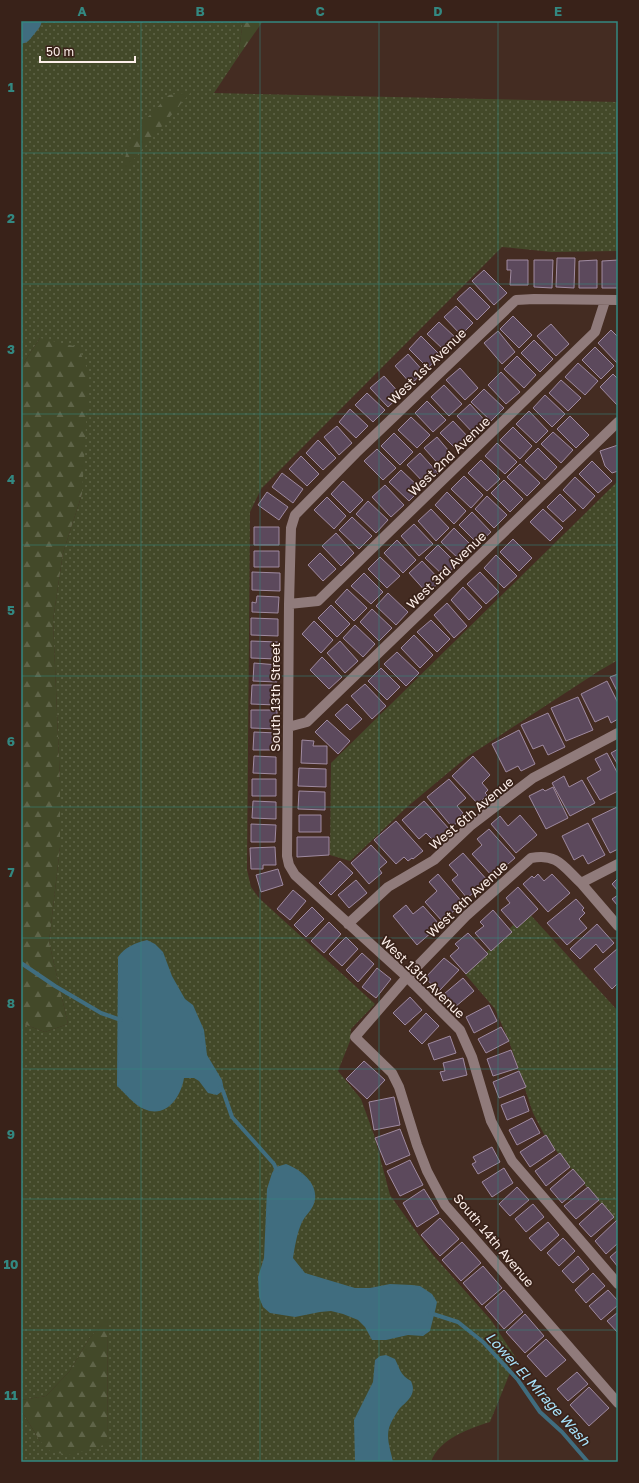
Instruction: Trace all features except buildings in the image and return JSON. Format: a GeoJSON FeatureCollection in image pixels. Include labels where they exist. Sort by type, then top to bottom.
{"type":"FeatureCollection","features":[{"type":"Feature","properties":{"kind":"street","name":"West 1st Avenue"},"geometry":{"type":"LineString","coordinates":[[291,528],[295,515],[356,453],[516,300],[534,298],[605,301],[618,300]]}},
{"type":"Feature","properties":{"kind":"street","name":"West 2nd Avenue"},"geometry":{"type":"LineString","coordinates":[[289,604],[318,601],[595,332],[605,301]]}},
{"type":"Feature","properties":{"kind":"street","name":"West 3rd Avenue"},"geometry":{"type":"LineString","coordinates":[[288,727],[307,722],[618,422]]}},
{"type":"Feature","properties":{"kind":"street","name":"South 13th Street"},"geometry":{"type":"LineString","coordinates":[[289,865],[288,727],[291,528]]}},
{"type":"Feature","properties":{"kind":"street","name":"West 6th Avenue"},"geometry":{"type":"LineString","coordinates":[[348,924],[388,887],[434,860],[470,826],[533,778],[618,733]]}},
{"type":"Feature","properties":{"kind":"street","name":"West 8th Avenue"},"geometry":{"type":"LineString","coordinates":[[355,1037],[407,977],[466,916],[531,858],[545,855],[558,860],[581,883],[618,926]]}},
{"type":"Feature","properties":{"kind":"street"},"geometry":{"type":"LineString","coordinates":[[581,883],[618,864]]}},
{"type":"Feature","properties":{"kind":"street","name":"West 13th Avenue"},"geometry":{"type":"LineString","coordinates":[[289,865],[296,875],[407,977],[460,1030],[472,1057],[482,1086],[491,1121],[512,1161],[618,1284]]}},
{"type":"Feature","properties":{"kind":"street","name":"South 14th Avenue"},"geometry":{"type":"LineString","coordinates":[[355,1037],[392,1073],[399,1087],[417,1145],[427,1171],[445,1205],[618,1403]]}},
{"type":"Feature","properties":{"kind":"green space"},"geometry":{"type":"Polygon","coordinates":[[[21,21],[243,21],[238,57],[214,93],[618,102],[618,251],[552,252],[502,247],[261,489],[250,512],[247,870],[251,887],[259,898],[375,1004],[351,1029],[350,1041],[338,1071],[361,1099],[374,1135],[390,1195],[433,1255],[491,1320],[516,1358],[490,1422],[473,1428],[447,1441],[440,1447],[431,1462],[21,1462],[21,1410],[40,1441],[107,1444],[108,1318],[89,1339],[69,1372],[46,1396],[21,1400],[21,1023],[45,1032],[68,1024],[49,942],[60,847],[60,782],[53,620],[63,553],[82,494],[40,338],[21,367],[21,21]]]}},
{"type":"Feature","properties":{"kind":"green space"},"geometry":{"type":"Polygon","coordinates":[[[243,21],[263,21],[238,57],[243,21]]]}},
{"type":"Feature","properties":{"kind":"green space"},"geometry":{"type":"Polygon","coordinates":[[[191,92],[122,173],[127,149],[144,121],[169,95],[191,92]]]}},
{"type":"Feature","properties":{"kind":"green space"},"geometry":{"type":"Polygon","coordinates":[[[40,338],[78,347],[89,373],[82,494],[63,553],[53,620],[60,782],[60,847],[49,942],[68,1024],[45,1032],[21,1023],[21,367],[40,338]]]}},
{"type":"Feature","properties":{"kind":"green space"},"geometry":{"type":"Polygon","coordinates":[[[618,481],[618,660],[467,757],[407,807],[350,861],[330,855],[331,763],[618,481]]]}},
{"type":"Feature","properties":{"kind":"green space"},"geometry":{"type":"Polygon","coordinates":[[[527,911],[618,1011],[618,1224],[547,1140],[533,1113],[509,1041],[495,1009],[465,974],[527,911]]]}},
{"type":"Feature","properties":{"kind":"green space"},"geometry":{"type":"Polygon","coordinates":[[[108,1317],[107,1444],[71,1455],[51,1452],[40,1441],[21,1410],[21,1400],[46,1396],[69,1372],[89,1339],[108,1317]]]}},
{"type":"Feature","properties":{"kind":"water"},"geometry":{"type":"Polygon","coordinates":[[[147,940],[155,944],[163,952],[172,976],[185,999],[193,1005],[204,1030],[207,1055],[222,1080],[224,1090],[217,1095],[208,1093],[199,1081],[194,1078],[184,1078],[180,1092],[176,1099],[166,1109],[159,1111],[152,1111],[140,1107],[117,1086],[118,957],[131,946],[147,940]]]}},
{"type":"Feature","properties":{"kind":"water"},"geometry":{"type":"Polygon","coordinates":[[[286,1164],[304,1175],[313,1186],[315,1192],[313,1206],[303,1220],[296,1240],[293,1258],[305,1273],[355,1288],[370,1288],[390,1284],[420,1286],[432,1294],[437,1302],[430,1331],[423,1336],[408,1335],[386,1340],[372,1340],[365,1327],[358,1320],[343,1314],[331,1311],[295,1317],[270,1313],[263,1307],[259,1297],[258,1277],[264,1258],[267,1189],[272,1173],[276,1167],[286,1164]]]}},
{"type":"Feature","properties":{"kind":"water"},"geometry":{"type":"Polygon","coordinates":[[[386,1355],[395,1359],[402,1374],[411,1381],[413,1386],[411,1396],[398,1410],[389,1428],[388,1441],[393,1462],[355,1462],[354,1420],[373,1382],[375,1360],[380,1356],[386,1355]]]}},
{"type":"Feature","properties":{"kind":"waterway"},"geometry":{"type":"LineString","coordinates":[[21,32],[30,21]]}},
{"type":"Feature","properties":{"kind":"waterway","name":"Lower El Mirage Wash"},"geometry":{"type":"LineString","coordinates":[[21,963],[55,986],[101,1013],[121,1020]]}},
{"type":"Feature","properties":{"kind":"waterway","name":"Lower El Mirage Wash"},"geometry":{"type":"LineString","coordinates":[[220,1087],[223,1091],[232,1117],[274,1164],[277,1171]]}},
{"type":"Feature","properties":{"kind":"waterway","name":"Lower El Mirage Wash"},"geometry":{"type":"LineString","coordinates":[[430,1313],[458,1322],[483,1342],[518,1380],[540,1412],[562,1432],[588,1462]]}}]}
